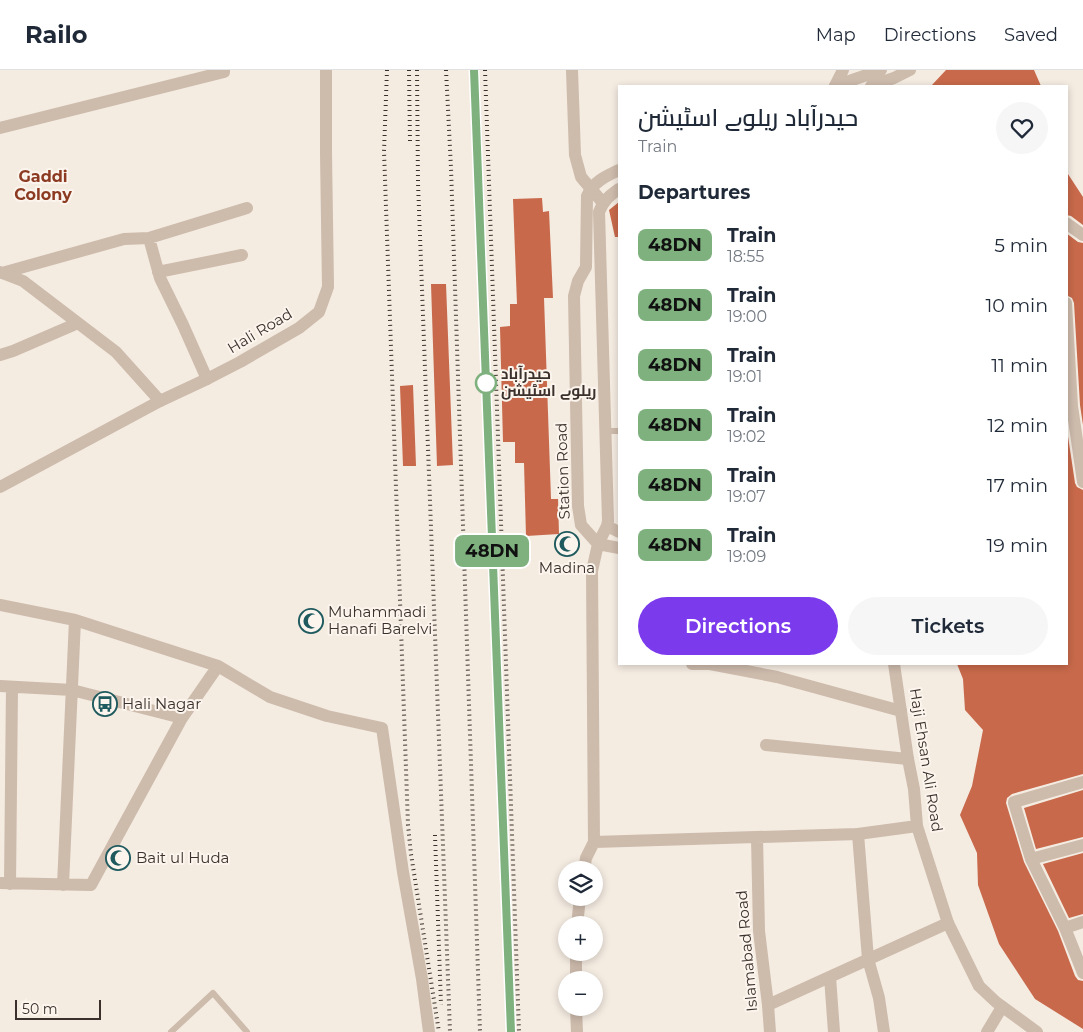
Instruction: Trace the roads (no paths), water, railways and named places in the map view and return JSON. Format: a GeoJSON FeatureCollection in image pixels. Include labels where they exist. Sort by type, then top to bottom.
{"type":"FeatureCollection","features":[{"type":"Feature","properties":{"kind":"street"},"geometry":{"type":"LineString","coordinates":[[0,128],[224,72],[224,70]]}},
{"type":"Feature","properties":{"kind":"street","name":"Hali Road"},"geometry":{"type":"LineString","coordinates":[[0,486],[240,362],[299,328],[319,312],[328,288],[326,70]]}},
{"type":"Feature","properties":{"kind":"street"},"geometry":{"type":"LineString","coordinates":[[572,70],[575,155],[581,177],[603,202]]}},
{"type":"Feature","properties":{"kind":"street"},"geometry":{"type":"LineString","coordinates":[[836,85],[843,70]]}},
{"type":"Feature","properties":{"kind":"street"},"geometry":{"type":"LineString","coordinates":[[874,85],[910,70]]}},
{"type":"Feature","properties":{"kind":"street"},"geometry":{"type":"LineString","coordinates":[[838,85],[878,71]]}},
{"type":"Feature","properties":{"kind":"street"},"geometry":{"type":"LineString","coordinates":[[590,188],[618,171]]}},
{"type":"Feature","properties":{"kind":"street","name":"Station Road"},"geometry":{"type":"LineString","coordinates":[[590,188],[586,208],[586,267],[578,281],[574,296],[578,506],[581,525],[598,544]]}},
{"type":"Feature","properties":{"kind":"street"},"geometry":{"type":"LineString","coordinates":[[586,861],[594,842],[592,572],[598,544],[613,529],[608,521],[612,431],[599,212],[603,202],[618,190]]}},
{"type":"Feature","properties":{"kind":"street"},"geometry":{"type":"LineString","coordinates":[[1,272],[124,239],[149,238],[247,208]]}},
{"type":"Feature","properties":{"kind":"street"},"geometry":{"type":"LineString","coordinates":[[1068,224],[1083,235]]}},
{"type":"Feature","properties":{"kind":"street"},"geometry":{"type":"LineString","coordinates":[[149,238],[160,278],[207,379]]}},
{"type":"Feature","properties":{"kind":"street"},"geometry":{"type":"LineString","coordinates":[[158,272],[242,255]]}},
{"type":"Feature","properties":{"kind":"street"},"geometry":{"type":"LineString","coordinates":[[1,272],[23,281],[116,352],[160,402]]}},
{"type":"Feature","properties":{"kind":"street"},"geometry":{"type":"LineString","coordinates":[[0,355],[78,323]]}},
{"type":"Feature","properties":{"kind":"street"},"geometry":{"type":"LineString","coordinates":[[1068,337],[1072,406],[1083,482]]}},
{"type":"Feature","properties":{"kind":"street"},"geometry":{"type":"LineString","coordinates":[[598,544],[618,548]]}},
{"type":"Feature","properties":{"kind":"street"},"geometry":{"type":"LineString","coordinates":[[0,605],[75,620],[218,666],[270,697],[327,716],[382,728],[429,1032]]}},
{"type":"Feature","properties":{"kind":"street"},"geometry":{"type":"LineString","coordinates":[[63,885],[75,620]]}},
{"type":"Feature","properties":{"kind":"street"},"geometry":{"type":"LineString","coordinates":[[715,665],[777,677],[901,711]]}},
{"type":"Feature","properties":{"kind":"street","name":"Haji Ehsan Ali Road"},"geometry":{"type":"LineString","coordinates":[[894,665],[914,789],[917,826],[948,923],[979,986],[1002,1007],[1037,1032]]}},
{"type":"Feature","properties":{"kind":"street"},"geometry":{"type":"LineString","coordinates":[[182,718],[72,690],[6,686],[5,884],[91,885],[182,718],[218,666]]}},
{"type":"Feature","properties":{"kind":"street"},"geometry":{"type":"LineString","coordinates":[[766,745],[908,758]]}},
{"type":"Feature","properties":{"kind":"street"},"geometry":{"type":"LineString","coordinates":[[1083,782],[1014,802],[1031,859],[1065,928],[1083,973]]}},
{"type":"Feature","properties":{"kind":"street"},"geometry":{"type":"LineString","coordinates":[[594,842],[858,834],[917,826]]}},
{"type":"Feature","properties":{"kind":"street"},"geometry":{"type":"LineString","coordinates":[[858,834],[868,960],[879,998],[884,1032]]}},
{"type":"Feature","properties":{"kind":"street","name":"Islamabad Road"},"geometry":{"type":"LineString","coordinates":[[757,837],[759,932],[770,1032]]}},
{"type":"Feature","properties":{"kind":"street"},"geometry":{"type":"LineString","coordinates":[[1031,859],[1083,845]]}},
{"type":"Feature","properties":{"kind":"street"},"geometry":{"type":"LineString","coordinates":[[1065,928],[1083,922]]}},
{"type":"Feature","properties":{"kind":"street"},"geometry":{"type":"LineString","coordinates":[[768,1005],[948,923]]}},
{"type":"Feature","properties":{"kind":"street"},"geometry":{"type":"LineString","coordinates":[[830,977],[834,1032]]}},
{"type":"Feature","properties":{"kind":"street"},"geometry":{"type":"LineString","coordinates":[[987,1032],[1002,1007]]}},
{"type":"Feature","properties":{"kind":"street"},"geometry":{"type":"LineString","coordinates":[[576,1016],[577,1032]]}},
{"type":"Feature","properties":{"kind":"lane"},"geometry":{"type":"LineString","coordinates":[[171,1032],[213,993],[247,1032]]}},
{"type":"Feature","properties":{"kind":"railway"},"geometry":{"type":"LineString","coordinates":[[387,70],[384,151],[408,825],[439,1032]]}},
{"type":"Feature","properties":{"kind":"railway"},"geometry":{"type":"LineString","coordinates":[[409,70],[410,143]]}},
{"type":"Feature","properties":{"kind":"railway"},"geometry":{"type":"LineString","coordinates":[[417,70],[418,183],[450,1032]]}},
{"type":"Feature","properties":{"kind":"railway"},"geometry":{"type":"LineString","coordinates":[[446,70],[451,168],[480,1032]]}},
{"type":"Feature","properties":{"kind":"railway"},"geometry":{"type":"LineString","coordinates":[[474,70],[511,1032]]}},
{"type":"Feature","properties":{"kind":"railway"},"geometry":{"type":"LineString","coordinates":[[485,70],[519,1032]]}},
{"type":"Feature","properties":{"kind":"railway"},"geometry":{"type":"LineString","coordinates":[[435,835],[441,1005]]}},
{"type":"Feature","properties":{"kind":"train","name":"48DN"},"geometry":{"type":"LineString","coordinates":[[474,70],[511,1032]]}},
{"type":"Feature","properties":{"kind":"place","name":"حیدرآباد ریلوے اسٹیشن"},"geometry":{"type":"Point","coordinates":[486,383]}},
{"type":"Feature","properties":{"kind":"place","name":"Madina"},"geometry":{"type":"Point","coordinates":[567,544]}},
{"type":"Feature","properties":{"kind":"place","name":"Muhammadi Hanafi Barelvi"},"geometry":{"type":"Point","coordinates":[311,621]}},
{"type":"Feature","properties":{"kind":"place","name":"Hali Nagar"},"geometry":{"type":"Point","coordinates":[105,704]}},
{"type":"Feature","properties":{"kind":"place","name":"Bait ul Huda"},"geometry":{"type":"Point","coordinates":[118,858]}},
{"type":"Feature","properties":{"kind":"district","name":"Gaddi Colony"},"geometry":{"type":"Point","coordinates":[43,185]}}]}
